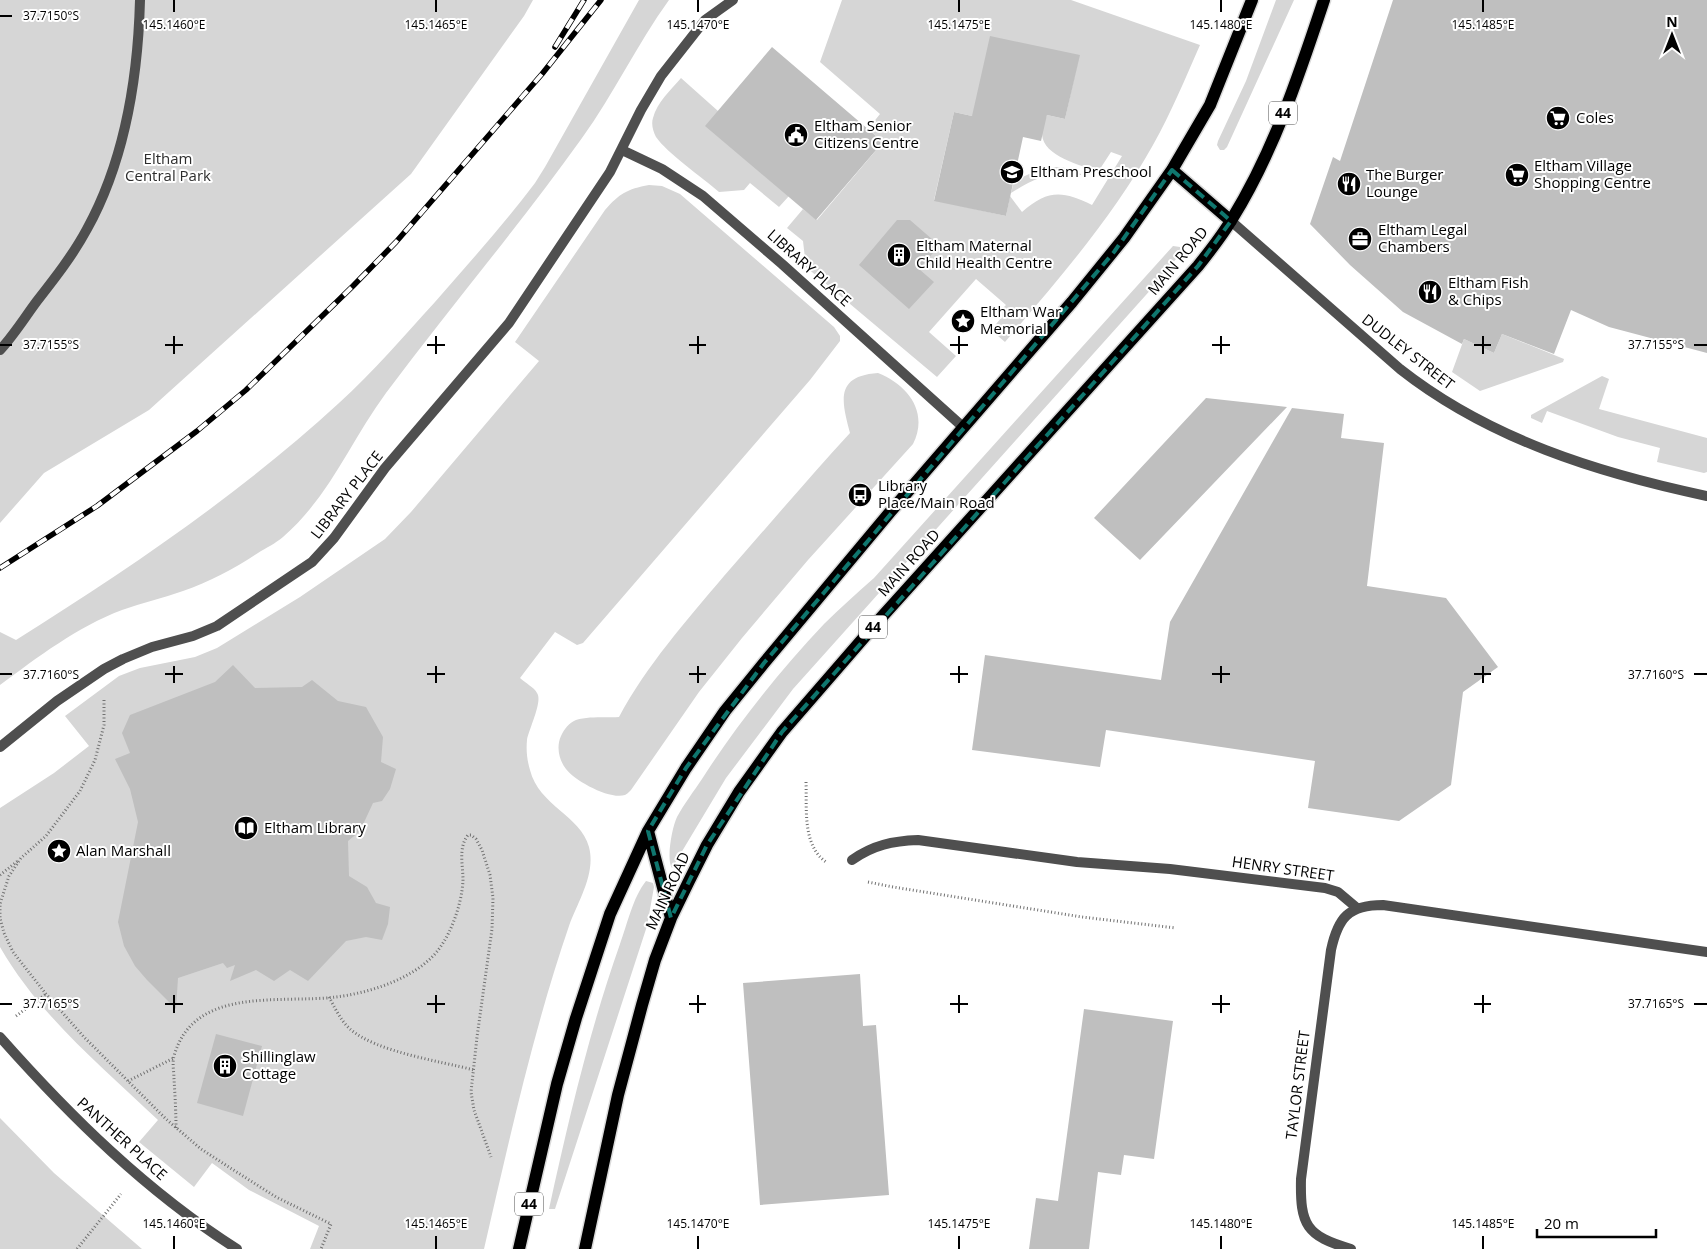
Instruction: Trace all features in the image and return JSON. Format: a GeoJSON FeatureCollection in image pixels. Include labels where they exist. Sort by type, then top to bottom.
{"type":"FeatureCollection","features":[{"type":"Feature","properties":{"kind":"main road","name":"44"},"geometry":{"type":"LineString","coordinates":[[519,1249],[557,1084],[582,999],[610,914],[648,831],[686,768],[725,711],[840,572],[1108,259],[1172,170],[1210,105],[1252,0]]}},
{"type":"Feature","properties":{"kind":"main road","name":"MAIN ROAD"},"geometry":{"type":"LineString","coordinates":[[586,1249],[618,1095],[655,960],[671,918],[712,838],[739,792],[782,732],[880,619],[1198,266],[1231,221],[1249,191],[1270,146],[1305,58],[1324,0]]}},
{"type":"Feature","properties":{"kind":"main road"},"geometry":{"type":"LineString","coordinates":[[1172,170],[1231,221]]}},
{"type":"Feature","properties":{"kind":"main road"},"geometry":{"type":"LineString","coordinates":[[648,831],[671,918]]}},
{"type":"Feature","properties":{"kind":"street"},"geometry":{"type":"LineString","coordinates":[[0,350],[67,261],[88,228],[109,178],[123,137],[131,99],[140,0]]}},
{"type":"Feature","properties":{"kind":"street","name":"LIBRARY PLACE"},"geometry":{"type":"LineString","coordinates":[[0,747],[104,669],[138,653],[193,636],[217,626],[312,562],[334,538],[385,468],[509,323],[610,172],[641,110],[661,76],[705,20],[733,0]]}},
{"type":"Feature","properties":{"kind":"street","name":"LIBRARY PLACE"},"geometry":{"type":"LineString","coordinates":[[622,150],[662,169],[703,196],[782,264],[963,427]]}},
{"type":"Feature","properties":{"kind":"street","name":"DUDLEY STREET"},"geometry":{"type":"LineString","coordinates":[[1231,221],[1400,370],[1427,390],[1472,418],[1524,443],[1566,457],[1619,474],[1707,496]]}},
{"type":"Feature","properties":{"kind":"street","name":"HENRY STREET"},"geometry":{"type":"LineString","coordinates":[[852,860],[864,851],[882,844],[918,840],[1077,862],[1170,869],[1325,888],[1338,892],[1357,908]]}},
{"type":"Feature","properties":{"kind":"street"},"geometry":{"type":"LineString","coordinates":[[1357,908],[1370,905],[1399,907],[1707,952]]}},
{"type":"Feature","properties":{"kind":"street","name":"TAYLOR STREET"},"geometry":{"type":"LineString","coordinates":[[1351,1249],[1329,1242],[1314,1233],[1302,1215],[1300,1200],[1301,1179],[1331,950],[1335,931],[1344,917],[1357,908]]}},
{"type":"Feature","properties":{"kind":"street","name":"PANTHER PLACE"},"geometry":{"type":"LineString","coordinates":[[0,1037],[61,1104],[98,1140],[137,1174],[201,1224],[237,1249]]}},
{"type":"Feature","properties":{"kind":"path"},"geometry":{"type":"LineString","coordinates":[[0,875],[46,836],[63,816],[80,791],[95,760],[104,724],[104,669]]}},
{"type":"Feature","properties":{"kind":"path"},"geometry":{"type":"LineString","coordinates":[[806,782],[807,829],[816,854],[830,864]]}},
{"type":"Feature","properties":{"kind":"path"},"geometry":{"type":"LineString","coordinates":[[176,1128],[174,1058],[181,1040],[188,1029],[198,1019],[228,1004],[262,1000],[329,997],[364,991],[399,978],[430,960],[448,936],[458,906],[462,883],[463,845],[468,835],[474,836],[482,850],[490,875],[493,898],[492,929],[471,1092],[474,1110],[491,1157]]}},
{"type":"Feature","properties":{"kind":"path"},"geometry":{"type":"LineString","coordinates":[[21,858],[9,876],[4,890],[0,904],[0,918],[4,933],[13,952],[26,970],[84,1037],[176,1128],[201,1150],[276,1197],[331,1224],[321,1249]]}},
{"type":"Feature","properties":{"kind":"path"},"geometry":{"type":"LineString","coordinates":[[866,881],[1082,917],[1176,928]]}},
{"type":"Feature","properties":{"kind":"path"},"geometry":{"type":"LineString","coordinates":[[12,1018],[46,994]]}},
{"type":"Feature","properties":{"kind":"path"},"geometry":{"type":"LineString","coordinates":[[329,997],[341,1019],[349,1028],[369,1041],[384,1047],[474,1070]]}},
{"type":"Feature","properties":{"kind":"path"},"geometry":{"type":"LineString","coordinates":[[128,1081],[174,1058]]}},
{"type":"Feature","properties":{"kind":"path"},"geometry":{"type":"LineString","coordinates":[[77,1249],[137,1174]]}},
{"type":"Feature","properties":{"kind":"highlighted area"},"geometry":{"type":"Polygon","coordinates":[[[1172,170],[1231,221],[1198,266],[782,732],[707,845],[671,918],[648,831],[686,768],[764,663],[1114,252],[1172,170]]]}},
{"type":"Feature","properties":{"kind":"green space","name":"Eltham Central Park"},"geometry":{"type":"Polygon","coordinates":[[[0,0],[533,0],[524,16],[411,174],[149,410],[44,473],[0,523],[0,0]]]}},
{"type":"Feature","properties":{"kind":"green space"},"geometry":{"type":"Polygon","coordinates":[[[639,0],[669,0],[582,138],[386,393],[327,486],[299,521],[283,537],[213,579],[183,591],[122,610],[89,625],[58,643],[0,685],[0,632],[16,640],[100,586],[183,529],[263,468],[301,436],[352,391],[388,354],[486,243],[535,183],[639,0]]]}},
{"type":"Feature","properties":{"kind":"green space","name":"Eltham Preschool"},"geometry":{"type":"Polygon","coordinates":[[[842,0],[1071,0],[1200,45],[1153,145],[1103,223],[1084,247],[1005,342],[991,330],[1002,317],[998,313],[1006,305],[976,279],[929,332],[956,356],[937,377],[806,267],[803,241],[787,228],[803,209],[817,220],[883,142],[868,129],[880,114],[820,62],[842,0]],[[1079,56],[972,116],[954,112],[934,200],[1006,216],[1010,196],[1022,212],[1039,200],[1055,195],[1072,197],[1092,205],[1122,156],[1111,152],[1098,172],[1056,154],[1044,142],[1043,127],[1047,115],[1065,119],[1079,56]]]}},
{"type":"Feature","properties":{"kind":"green space"},"geometry":{"type":"Polygon","coordinates":[[[1276,0],[1294,0],[1227,147],[1224,150],[1220,150],[1217,145],[1218,141],[1246,81],[1276,0]]]}},
{"type":"Feature","properties":{"kind":"green space"},"geometry":{"type":"Polygon","coordinates":[[[681,78],[718,111],[789,196],[779,207],[750,183],[744,190],[719,192],[677,158],[656,137],[652,125],[655,112],[665,96],[681,78]]]}},
{"type":"Feature","properties":{"kind":"green space"},"geometry":{"type":"Polygon","coordinates":[[[1062,167],[1081,175],[1061,174],[1036,179],[1011,193],[1014,181],[1038,170],[1062,167]]]}},
{"type":"Feature","properties":{"kind":"green space"},"geometry":{"type":"Polygon","coordinates":[[[649,185],[662,186],[680,194],[834,327],[840,336],[840,341],[810,380],[583,643],[577,645],[555,632],[520,678],[534,689],[538,697],[537,708],[527,740],[530,770],[542,793],[569,818],[584,836],[591,857],[585,887],[569,926],[556,966],[522,1086],[484,1249],[310,1249],[319,1226],[249,1190],[212,1163],[194,1187],[139,1142],[158,1120],[52,1018],[16,972],[0,947],[0,808],[54,773],[89,746],[65,716],[119,676],[140,668],[195,657],[217,648],[300,597],[385,539],[411,512],[539,361],[515,342],[605,210],[624,193],[649,185]]]}},
{"type":"Feature","properties":{"kind":"green space"},"geometry":{"type":"Polygon","coordinates":[[[1173,246],[1180,247],[1180,254],[1154,286],[793,689],[726,778],[672,868],[670,864],[670,843],[677,817],[730,738],[759,699],[824,624],[874,578],[1173,246]]]}},
{"type":"Feature","properties":{"kind":"green space"},"geometry":{"type":"Polygon","coordinates":[[[1502,334],[1564,359],[1563,362],[1480,391],[1452,372],[1464,339],[1494,353],[1502,334]]]}},
{"type":"Feature","properties":{"kind":"green space"},"geometry":{"type":"Polygon","coordinates":[[[878,373],[898,385],[913,401],[918,421],[913,444],[808,560],[742,638],[699,692],[631,790],[625,795],[611,795],[577,779],[566,769],[559,753],[559,740],[562,733],[576,720],[619,717],[642,679],[681,627],[850,433],[844,401],[844,393],[848,385],[854,379],[864,375],[878,373]]]}},
{"type":"Feature","properties":{"kind":"green space"},"geometry":{"type":"Polygon","coordinates":[[[1602,376],[1609,379],[1599,409],[1707,438],[1707,472],[1704,473],[1657,462],[1660,448],[1618,437],[1547,411],[1542,423],[1531,418],[1531,415],[1602,376]]]}},
{"type":"Feature","properties":{"kind":"green space"},"geometry":{"type":"Polygon","coordinates":[[[646,881],[653,883],[654,887],[647,926],[555,1209],[549,1209],[589,1043],[631,911],[637,895],[646,881]]]}},
{"type":"Feature","properties":{"kind":"green space"},"geometry":{"type":"Polygon","coordinates":[[[0,1118],[54,1173],[142,1249],[0,1249],[0,1118]]]}},
{"type":"Feature","properties":{"kind":"building","name":"Eltham Village Shopping Centre"},"geometry":{"type":"Polygon","coordinates":[[[1393,0],[1707,0],[1707,353],[1609,327],[1571,310],[1554,354],[1502,334],[1494,353],[1464,339],[1462,344],[1403,312],[1350,265],[1310,224],[1333,157],[1340,161],[1393,0]]]}},
{"type":"Feature","properties":{"kind":"building"},"geometry":{"type":"Polygon","coordinates":[[[990,36],[1080,55],[1065,119],[1047,115],[1041,141],[1023,137],[1006,216],[934,201],[954,112],[972,116],[990,36]]]}},
{"type":"Feature","properties":{"kind":"building","name":"Eltham Senior Citizens Centre"},"geometry":{"type":"Polygon","coordinates":[[[772,47],[883,142],[816,220],[705,126],[772,47]]]}},
{"type":"Feature","properties":{"kind":"building","name":"Eltham Maternal Child Health Centre"},"geometry":{"type":"Polygon","coordinates":[[[897,220],[910,220],[933,240],[933,253],[919,269],[934,282],[909,309],[859,265],[897,220]]]}},
{"type":"Feature","properties":{"kind":"building"},"geometry":{"type":"Polygon","coordinates":[[[1206,398],[1287,407],[1140,560],[1094,518],[1206,398]]]}},
{"type":"Feature","properties":{"kind":"building"},"geometry":{"type":"Polygon","coordinates":[[[1292,408],[1344,414],[1341,438],[1384,443],[1367,586],[1446,598],[1498,667],[1463,692],[1451,785],[1399,821],[1308,808],[1315,761],[1106,730],[1100,767],[972,750],[985,655],[1161,680],[1170,622],[1292,408]]]}},
{"type":"Feature","properties":{"kind":"building","name":"Eltham Library"},"geometry":{"type":"Polygon","coordinates":[[[233,665],[255,688],[302,687],[312,680],[338,701],[366,707],[383,737],[381,762],[396,769],[390,789],[382,801],[373,803],[360,831],[348,841],[349,876],[367,887],[376,903],[390,907],[388,924],[382,940],[366,937],[346,941],[308,981],[290,970],[274,981],[256,970],[230,981],[235,965],[227,968],[223,963],[178,978],[176,1009],[135,966],[124,946],[118,922],[138,822],[130,789],[115,759],[130,753],[122,733],[130,715],[215,682],[233,665]]]}},
{"type":"Feature","properties":{"kind":"building"},"geometry":{"type":"Polygon","coordinates":[[[860,974],[863,1026],[876,1025],[889,1195],[760,1205],[743,983],[860,974]]]}},
{"type":"Feature","properties":{"kind":"building"},"geometry":{"type":"Polygon","coordinates":[[[1084,1009],[1173,1021],[1154,1159],[1124,1155],[1121,1175],[1098,1172],[1089,1249],[1029,1249],[1036,1198],[1058,1201],[1084,1009]]]}},
{"type":"Feature","properties":{"kind":"building","name":"Shillinglaw Cottage"},"geometry":{"type":"Polygon","coordinates":[[[216,1034],[262,1046],[243,1116],[197,1103],[216,1034]]]}},
{"type":"Feature","properties":{"kind":"railway"},"geometry":{"type":"LineString","coordinates":[[555,47],[584,0]]}},
{"type":"Feature","properties":{"kind":"railway"},"geometry":{"type":"LineString","coordinates":[[0,568],[97,506],[197,431],[246,390],[396,242],[542,74],[601,0]]}},
{"type":"Feature","properties":{"kind":"place","name":"Coles"},"geometry":{"type":"Point","coordinates":[1558,118]}},
{"type":"Feature","properties":{"kind":"place","name":"Eltham Senior Citizens Centre"},"geometry":{"type":"Point","coordinates":[796,135]}},
{"type":"Feature","properties":{"kind":"place","name":"Eltham Preschool"},"geometry":{"type":"Point","coordinates":[1012,172]}},
{"type":"Feature","properties":{"kind":"place","name":"Eltham Village Shopping Centre"},"geometry":{"type":"Point","coordinates":[1517,175]}},
{"type":"Feature","properties":{"kind":"place","name":"The Burger Lounge"},"geometry":{"type":"Point","coordinates":[1349,184]}},
{"type":"Feature","properties":{"kind":"place","name":"Eltham Legal Chambers"},"geometry":{"type":"Point","coordinates":[1360,239]}},
{"type":"Feature","properties":{"kind":"place","name":"Eltham Maternal Child Health Centre"},"geometry":{"type":"Point","coordinates":[899,255]}},
{"type":"Feature","properties":{"kind":"place","name":"Eltham Fish & Chips"},"geometry":{"type":"Point","coordinates":[1430,292]}},
{"type":"Feature","properties":{"kind":"place","name":"Eltham War Memorial"},"geometry":{"type":"Point","coordinates":[963,321]}},
{"type":"Feature","properties":{"kind":"place","name":"Library Place/Main Road"},"geometry":{"type":"Point","coordinates":[860,495]}},
{"type":"Feature","properties":{"kind":"place","name":"Eltham Library"},"geometry":{"type":"Point","coordinates":[246,828]}},
{"type":"Feature","properties":{"kind":"place","name":"Alan Marshall"},"geometry":{"type":"Point","coordinates":[59,851]}},
{"type":"Feature","properties":{"kind":"place","name":"Shillinglaw Cottage"},"geometry":{"type":"Point","coordinates":[225,1066]}}]}
